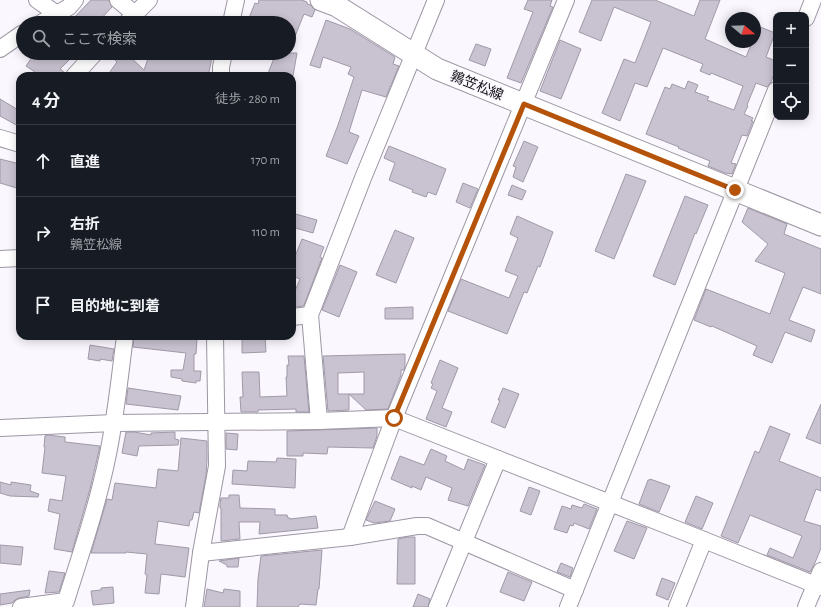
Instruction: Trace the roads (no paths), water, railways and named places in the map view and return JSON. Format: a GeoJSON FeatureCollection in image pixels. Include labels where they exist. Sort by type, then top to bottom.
{"type":"FeatureCollection","features":[{"type":"Feature","properties":{"kind":"main road","name":"鶉笠松線"},"geometry":{"type":"LineString","coordinates":[[321,0],[336,6],[438,69],[821,225]]}},
{"type":"Feature","properties":{"kind":"street"},"geometry":{"type":"LineString","coordinates":[[37,0],[57,14]]}},
{"type":"Feature","properties":{"kind":"street"},"geometry":{"type":"LineString","coordinates":[[53,16],[69,7],[75,0]]}},
{"type":"Feature","properties":{"kind":"street"},"geometry":{"type":"LineString","coordinates":[[118,0],[128,16]]}},
{"type":"Feature","properties":{"kind":"street"},"geometry":{"type":"LineString","coordinates":[[133,16],[148,0]]}},
{"type":"Feature","properties":{"kind":"street"},"geometry":{"type":"LineString","coordinates":[[233,16],[236,0]]}},
{"type":"Feature","properties":{"kind":"street"},"geometry":{"type":"LineString","coordinates":[[319,421],[310,314],[363,178],[436,0]]}},
{"type":"Feature","properties":{"kind":"street"},"geometry":{"type":"LineString","coordinates":[[350,537],[394,418],[566,0]]}},
{"type":"Feature","properties":{"kind":"street"},"geometry":{"type":"LineString","coordinates":[[808,12],[813,0]]}},
{"type":"Feature","properties":{"kind":"street"},"geometry":{"type":"LineString","coordinates":[[0,49],[16,38]]}},
{"type":"Feature","properties":{"kind":"street"},"geometry":{"type":"LineString","coordinates":[[78,72],[89,60]]}},
{"type":"Feature","properties":{"kind":"street"},"geometry":{"type":"LineString","coordinates":[[221,72],[222,60]]}},
{"type":"Feature","properties":{"kind":"street"},"geometry":{"type":"LineString","coordinates":[[568,607],[773,97]]}},
{"type":"Feature","properties":{"kind":"street"},"geometry":{"type":"LineString","coordinates":[[0,138],[16,143]]}},
{"type":"Feature","properties":{"kind":"street"},"geometry":{"type":"LineString","coordinates":[[0,259],[16,258]]}},
{"type":"Feature","properties":{"kind":"street"},"geometry":{"type":"LineString","coordinates":[[296,316],[310,314]]}},
{"type":"Feature","properties":{"kind":"street"},"geometry":{"type":"LineString","coordinates":[[21,607],[66,604],[89,528],[108,455],[114,423],[124,340]]}},
{"type":"Feature","properties":{"kind":"street"},"geometry":{"type":"LineString","coordinates":[[194,607],[201,553],[217,466],[215,340]]}},
{"type":"Feature","properties":{"kind":"street"},"geometry":{"type":"LineString","coordinates":[[0,428],[114,423],[319,421],[394,418],[704,540],[819,581],[806,607]]}},
{"type":"Feature","properties":{"kind":"street"},"geometry":{"type":"LineString","coordinates":[[437,607],[498,459]]}},
{"type":"Feature","properties":{"kind":"street"},"geometry":{"type":"LineString","coordinates":[[201,553],[350,537],[417,526],[427,526],[575,590]]}},
{"type":"Feature","properties":{"kind":"street"},"geometry":{"type":"LineString","coordinates":[[677,607],[704,540]]}}]}
